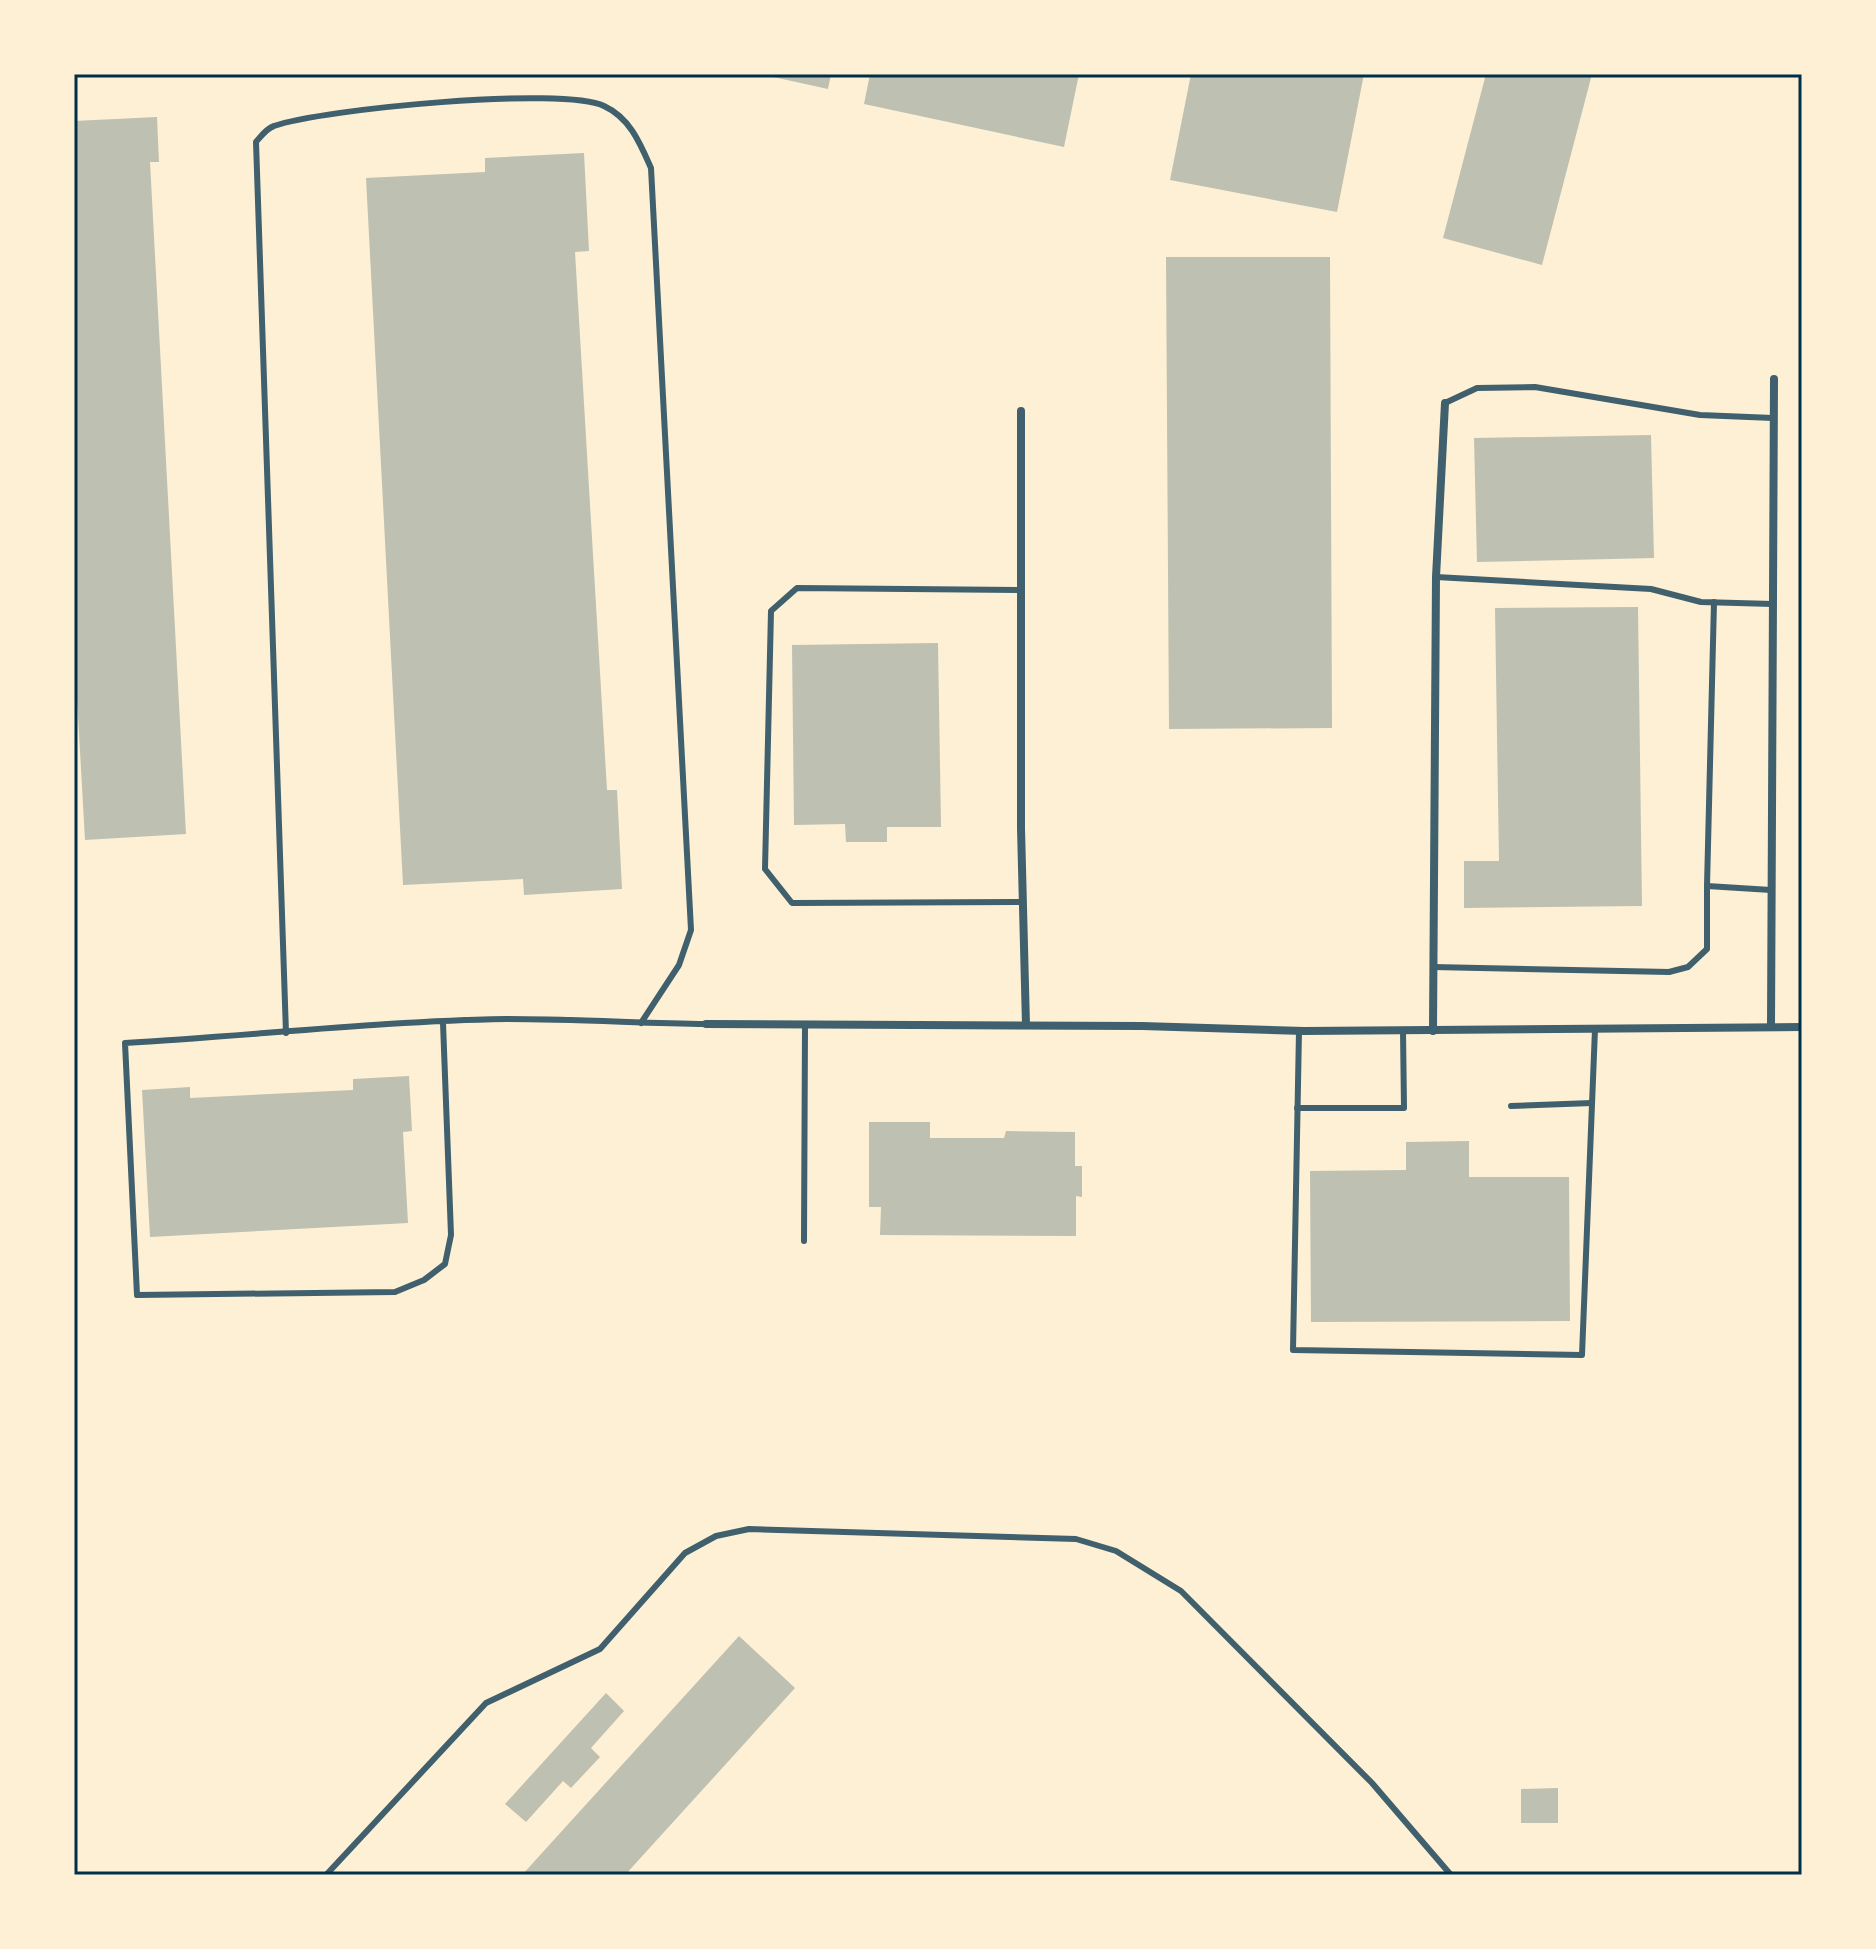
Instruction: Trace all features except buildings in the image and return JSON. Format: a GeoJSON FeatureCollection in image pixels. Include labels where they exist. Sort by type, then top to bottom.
{"type":"FeatureCollection","features":[{"type":"Feature","properties":{"kind":"street"},"geometry":{"type":"LineString","coordinates":[[1771,1026],[1774,379]]}},
{"type":"Feature","properties":{"kind":"street"},"geometry":{"type":"LineString","coordinates":[[1433,1031],[1436,577],[1445,403]]}},
{"type":"Feature","properties":{"kind":"street"},"geometry":{"type":"LineString","coordinates":[[1021,411],[1026,1025]]}},
{"type":"Feature","properties":{"kind":"street"},"geometry":{"type":"LineString","coordinates":[[706,1024],[1026,1025],[1299,1031],[1802,1027]]}},
{"type":"Feature","properties":{"kind":"lane"},"geometry":{"type":"LineString","coordinates":[[286,1033],[256,142],[271,127],[371,107],[561,98],[603,106],[636,132],[651,168],[691,930],[679,965],[641,1023]]}},
{"type":"Feature","properties":{"kind":"lane"},"geometry":{"type":"LineString","coordinates":[[1445,403],[1477,388],[1535,387],[1700,415],[1773,418]]}},
{"type":"Feature","properties":{"kind":"lane"},"geometry":{"type":"LineString","coordinates":[[1436,577],[1651,589],[1714,602],[1773,604]]}},
{"type":"Feature","properties":{"kind":"lane"},"geometry":{"type":"LineString","coordinates":[[1021,590],[797,588],[771,611],[765,869],[792,903],[1023,902]]}},
{"type":"Feature","properties":{"kind":"lane"},"geometry":{"type":"LineString","coordinates":[[1433,967],[1669,972],[1688,967],[1707,949],[1714,602]]}},
{"type":"Feature","properties":{"kind":"lane"},"geometry":{"type":"LineString","coordinates":[[1707,886],[1771,890]]}},
{"type":"Feature","properties":{"kind":"lane"},"geometry":{"type":"LineString","coordinates":[[443,1023],[451,1235],[445,1264],[424,1280],[395,1292],[137,1295],[125,1043],[505,1019],[706,1024]]}},
{"type":"Feature","properties":{"kind":"lane"},"geometry":{"type":"LineString","coordinates":[[804,1241],[805,1026]]}},
{"type":"Feature","properties":{"kind":"lane"},"geometry":{"type":"LineString","coordinates":[[1299,1031],[1293,1350],[1582,1355],[1595,1029]]}},
{"type":"Feature","properties":{"kind":"lane"},"geometry":{"type":"LineString","coordinates":[[1297,1108],[1404,1108],[1403,1031]]}},
{"type":"Feature","properties":{"kind":"lane"},"geometry":{"type":"LineString","coordinates":[[1511,1106],[1592,1103]]}},
{"type":"Feature","properties":{"kind":"lane"},"geometry":{"type":"LineString","coordinates":[[326,1875],[486,1703],[600,1649],[685,1553],[716,1536],[749,1529],[1076,1539],[1116,1551],[1181,1591],[1372,1783],[1451,1875]]}}]}
